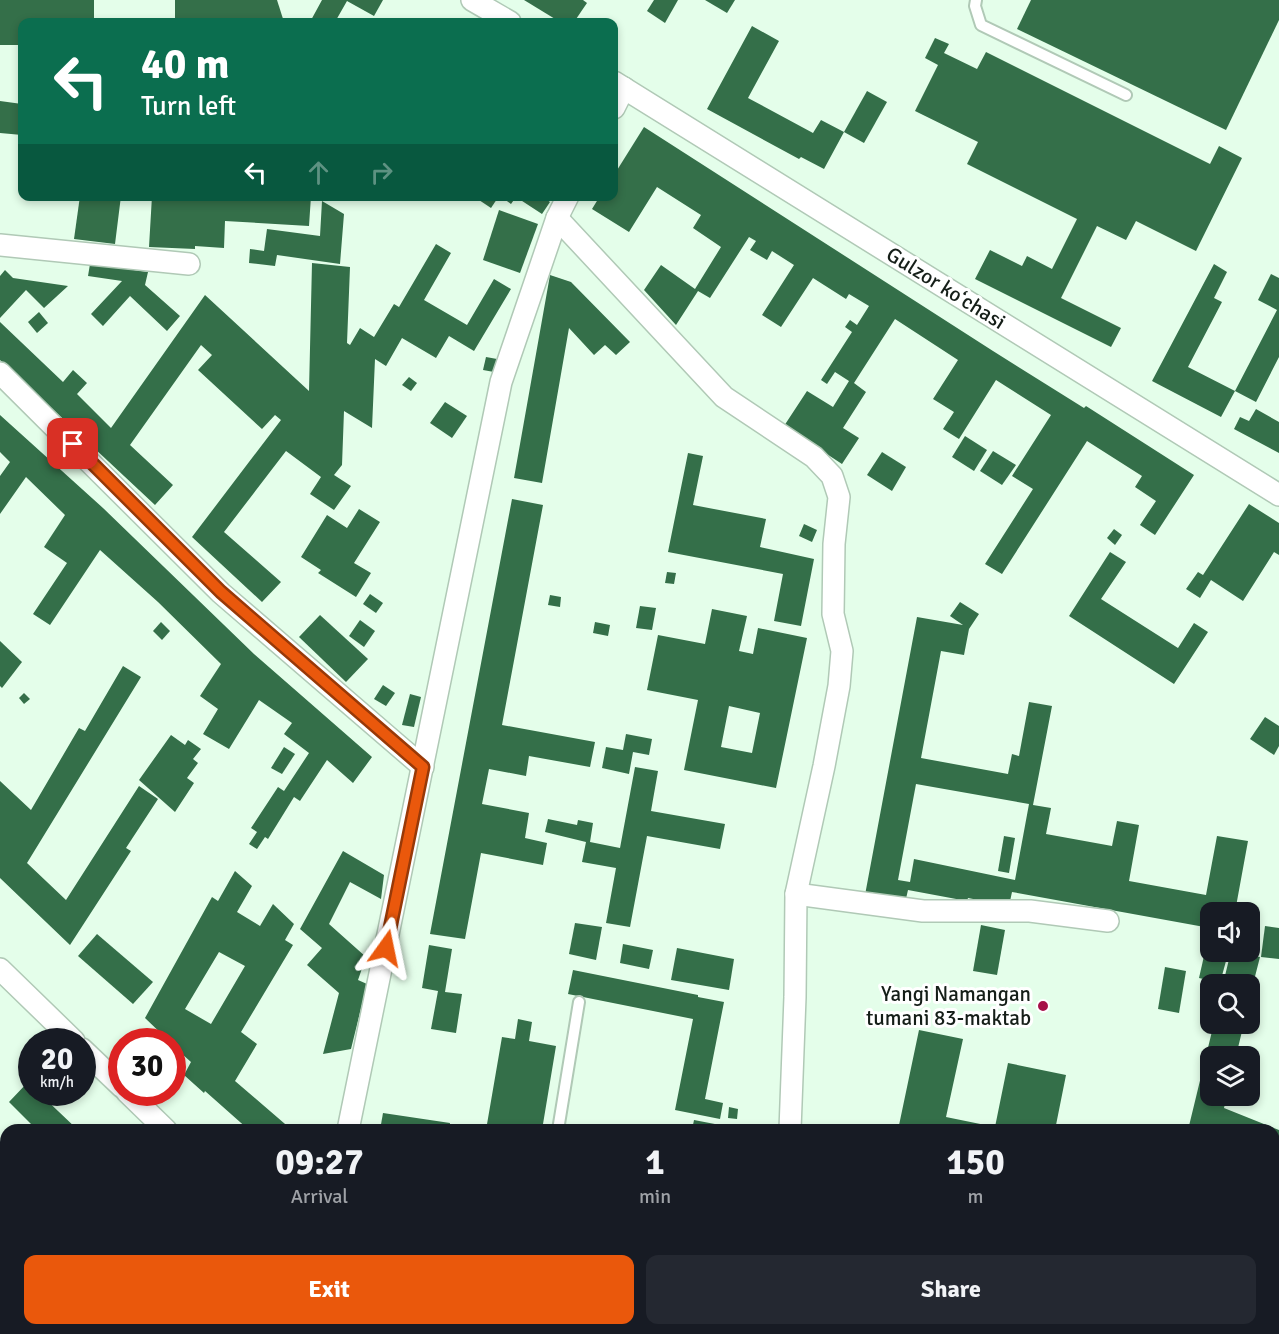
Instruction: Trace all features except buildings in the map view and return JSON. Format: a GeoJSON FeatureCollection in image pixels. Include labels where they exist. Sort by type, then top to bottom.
{"type":"FeatureCollection","features":[{"type":"Feature","properties":{"kind":"street"},"geometry":{"type":"LineString","coordinates":[[472,0],[503,18]]}},
{"type":"Feature","properties":{"kind":"street","name":"Gulzor koʻchasi"},"geometry":{"type":"LineString","coordinates":[[619,85],[1279,495]]}},
{"type":"Feature","properties":{"kind":"street"},"geometry":{"type":"LineString","coordinates":[[349,1124],[501,382],[557,218],[566,201]]}},
{"type":"Feature","properties":{"kind":"street"},"geometry":{"type":"LineString","coordinates":[[557,218],[724,397],[814,457],[832,476],[839,496],[834,544],[833,614],[842,651],[839,686],[824,766],[796,894],[790,1124]]}},
{"type":"Feature","properties":{"kind":"street"},"geometry":{"type":"LineString","coordinates":[[0,245],[189,264]]}},
{"type":"Feature","properties":{"kind":"street"},"geometry":{"type":"LineString","coordinates":[[0,372],[221,592],[423,767]]}},
{"type":"Feature","properties":{"kind":"street"},"geometry":{"type":"LineString","coordinates":[[796,894],[923,911],[1030,911],[1108,921]]}},
{"type":"Feature","properties":{"kind":"street"},"geometry":{"type":"LineString","coordinates":[[0,969],[61,1028]]}},
{"type":"Feature","properties":{"kind":"street"},"geometry":{"type":"LineString","coordinates":[[96,1062],[108,1074]]}},
{"type":"Feature","properties":{"kind":"street"},"geometry":{"type":"LineString","coordinates":[[141,1106],[160,1124]]}},
{"type":"Feature","properties":{"kind":"lane"},"geometry":{"type":"LineString","coordinates":[[976,0],[975,6],[981,26],[1126,94]]}},
{"type":"Feature","properties":{"kind":"lane"},"geometry":{"type":"LineString","coordinates":[[559,1124],[579,1002]]}},
{"type":"Feature","properties":{"kind":"place","name":"Yangi Namangan tumani 83-maktab"},"geometry":{"type":"Point","coordinates":[1043,1006]}},
{"type":"Feature","properties":{"kind":"route"},"geometry":{"type":"LineString","coordinates":[[73,444],[221,592],[423,767],[386,948]]}}]}
